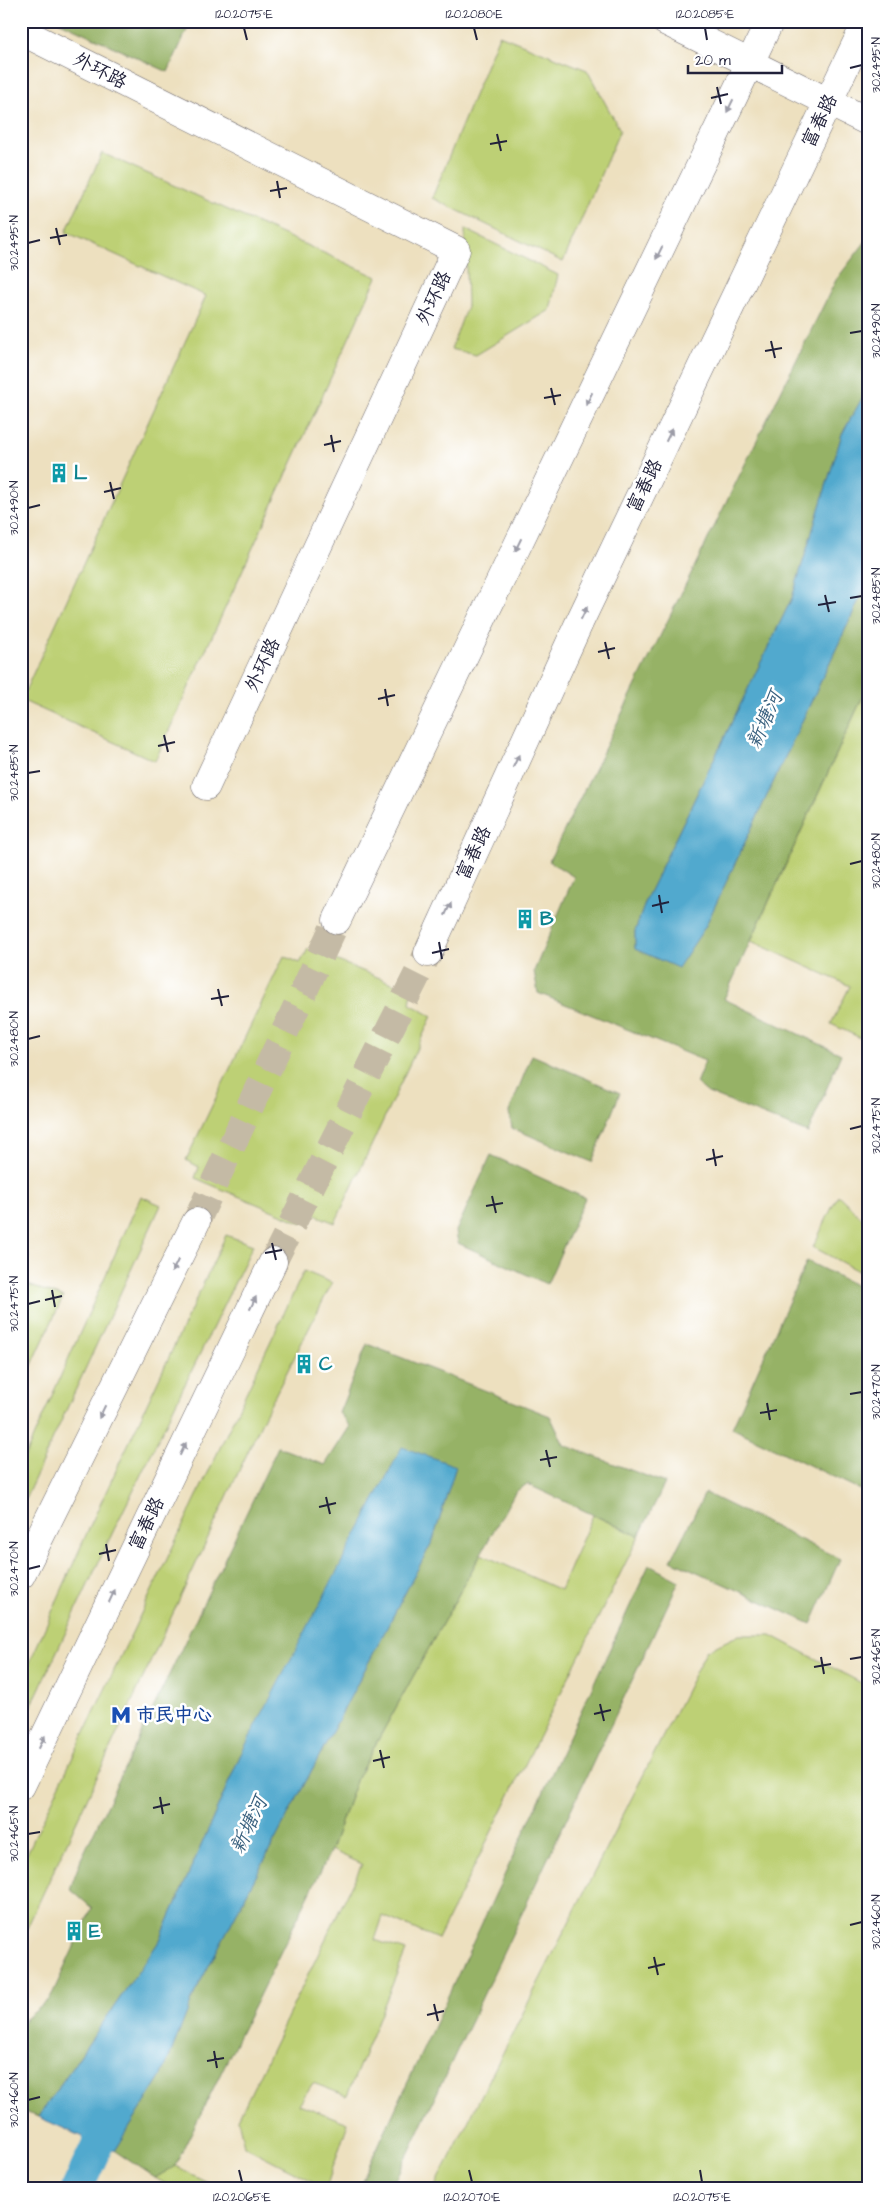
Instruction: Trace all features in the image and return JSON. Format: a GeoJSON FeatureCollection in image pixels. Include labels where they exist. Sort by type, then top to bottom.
{"type":"FeatureCollection","features":[{"type":"Feature","properties":{"kind":"main road"},"geometry":{"type":"LineString","coordinates":[[665,21],[869,122]]}},
{"type":"Feature","properties":{"kind":"main road"},"geometry":{"type":"LineString","coordinates":[[336,920],[770,21]]}},
{"type":"Feature","properties":{"kind":"main road","name":"富春路"},"geometry":{"type":"LineString","coordinates":[[428,953],[580,622],[867,22]]}},
{"type":"Feature","properties":{"kind":"main road","name":"外环路"},"geometry":{"type":"LineString","coordinates":[[21,31],[456,250],[206,786]]}},
{"type":"Feature","properties":{"kind":"main road"},"geometry":{"type":"LineString","coordinates":[[21,1575],[196,1222]]}},
{"type":"Feature","properties":{"kind":"main road","name":"富春路"},"geometry":{"type":"LineString","coordinates":[[21,1786],[273,1262]]}},
{"type":"Feature","properties":{"kind":"green space"},"geometry":{"type":"Polygon","coordinates":[[[58,21],[191,21],[168,72],[58,21]]]}},
{"type":"Feature","properties":{"kind":"green space"},"geometry":{"type":"Polygon","coordinates":[[[499,35],[587,70],[620,130],[563,262],[432,198],[499,35]]]}},
{"type":"Feature","properties":{"kind":"green space"},"geometry":{"type":"Polygon","coordinates":[[[102,153],[377,277],[155,761],[21,700],[206,296],[66,232],[102,153]]]}},
{"type":"Feature","properties":{"kind":"green space"},"geometry":{"type":"Polygon","coordinates":[[[465,229],[558,275],[550,310],[476,355],[451,349],[467,306],[465,229]]]}},
{"type":"Feature","properties":{"kind":"green space"},"geometry":{"type":"Polygon","coordinates":[[[869,237],[869,386],[842,434],[792,598],[648,895],[635,931],[635,949],[678,967],[705,927],[869,579],[869,683],[724,999],[841,1054],[808,1133],[708,1093],[696,1083],[705,1061],[538,993],[534,971],[574,877],[549,861],[836,280],[869,237]]]}},
{"type":"Feature","properties":{"kind":"green space"},"geometry":{"type":"Polygon","coordinates":[[[869,683],[869,1042],[831,1024],[850,986],[751,941],[869,683]]]}},
{"type":"Feature","properties":{"kind":"green space"},"geometry":{"type":"Polygon","coordinates":[[[308,949],[412,991],[410,1004],[432,1016],[335,1223],[308,1212],[302,1223],[195,1178],[199,1167],[186,1160],[284,956],[300,963],[308,949]]]}},
{"type":"Feature","properties":{"kind":"green space"},"geometry":{"type":"Polygon","coordinates":[[[532,1055],[620,1093],[592,1162],[512,1128],[509,1112],[532,1055]]]}},
{"type":"Feature","properties":{"kind":"green space"},"geometry":{"type":"Polygon","coordinates":[[[491,1155],[585,1198],[547,1284],[458,1243],[456,1231],[491,1155]]]}},
{"type":"Feature","properties":{"kind":"green space"},"geometry":{"type":"Polygon","coordinates":[[[838,1195],[869,1225],[869,1277],[813,1247],[838,1195]]]}},
{"type":"Feature","properties":{"kind":"green space"},"geometry":{"type":"Polygon","coordinates":[[[141,1196],[161,1205],[21,1508],[21,1465],[141,1196]]]}},
{"type":"Feature","properties":{"kind":"green space"},"geometry":{"type":"Polygon","coordinates":[[[226,1235],[253,1245],[109,1540],[21,1728],[21,1682],[90,1526],[226,1235]]]}},
{"type":"Feature","properties":{"kind":"green space"},"geometry":{"type":"Polygon","coordinates":[[[21,1253],[29,1256],[22,1283],[63,1297],[21,1389],[21,1253]]]}},
{"type":"Feature","properties":{"kind":"green space"},"geometry":{"type":"Polygon","coordinates":[[[807,1261],[869,1292],[869,1488],[867,1493],[732,1428],[807,1261]]]}},
{"type":"Feature","properties":{"kind":"green space"},"geometry":{"type":"Polygon","coordinates":[[[304,1271],[332,1283],[264,1417],[21,1941],[21,1866],[304,1271]]]}},
{"type":"Feature","properties":{"kind":"green space"},"geometry":{"type":"Polygon","coordinates":[[[367,1344],[550,1416],[564,1445],[665,1483],[639,1536],[527,1484],[515,1492],[357,1778],[331,1850],[175,2166],[155,2178],[115,2151],[162,2075],[195,1992],[433,1540],[456,1466],[240,1756],[160,1940],[38,2117],[21,2111],[21,2023],[50,1999],[92,1908],[70,1889],[81,1859],[278,1447],[325,1465],[350,1426],[339,1413],[367,1344]]]}},
{"type":"Feature","properties":{"kind":"green space"},"geometry":{"type":"Polygon","coordinates":[[[705,1493],[840,1559],[811,1624],[671,1560],[705,1493]]]}},
{"type":"Feature","properties":{"kind":"green space"},"geometry":{"type":"Polygon","coordinates":[[[593,1515],[639,1536],[438,1939],[383,1916],[375,1940],[406,1951],[347,2096],[313,2083],[299,2104],[348,2123],[326,2188],[244,2146],[238,2119],[362,1864],[331,1850],[357,1778],[481,1554],[560,1590],[593,1515]]]}},
{"type":"Feature","properties":{"kind":"green space"},"geometry":{"type":"Polygon","coordinates":[[[649,1565],[679,1581],[393,2186],[391,2189],[358,2189],[649,1565]]]}},
{"type":"Feature","properties":{"kind":"green space"},"geometry":{"type":"Polygon","coordinates":[[[739,1635],[771,1635],[869,1687],[869,2189],[434,2189],[706,1651],[739,1635]]]}},
{"type":"Feature","properties":{"kind":"green space"},"geometry":{"type":"Polygon","coordinates":[[[175,2166],[222,2189],[175,2189],[155,2178],[175,2166]]]}},
{"type":"Feature","properties":{"kind":"water"},"geometry":{"type":"Polygon","coordinates":[[[869,386],[869,579],[705,927],[678,968],[635,949],[635,931],[648,895],[792,598],[842,434],[869,386]]]}},
{"type":"Feature","properties":{"kind":"water"},"geometry":{"type":"Polygon","coordinates":[[[402,1447],[456,1466],[433,1540],[195,1992],[162,2075],[115,2151],[38,2117],[160,1940],[240,1756],[402,1447]]]}},
{"type":"Feature","properties":{"kind":"waterway","name":"新塘河"},"geometry":{"type":"LineString","coordinates":[[77,2189],[116,2104]]}},
{"type":"Feature","properties":{"kind":"tunnel"},"geometry":{"type":"LineString","coordinates":[[196,1222],[337,920]]}},
{"type":"Feature","properties":{"kind":"tunnel"},"geometry":{"type":"LineString","coordinates":[[273,1262],[428,953]]}},
{"type":"Feature","properties":{"kind":"place","name":"L"},"geometry":{"type":"Point","coordinates":[59,473]}},
{"type":"Feature","properties":{"kind":"place","name":"B"},"geometry":{"type":"Point","coordinates":[525,919]}},
{"type":"Feature","properties":{"kind":"place","name":"C"},"geometry":{"type":"Point","coordinates":[304,1364]}},
{"type":"Feature","properties":{"kind":"place","name":"市民中心"},"geometry":{"type":"Point","coordinates":[121,1715]}},
{"type":"Feature","properties":{"kind":"place","name":"E"},"geometry":{"type":"Point","coordinates":[74,1931]}}]}
